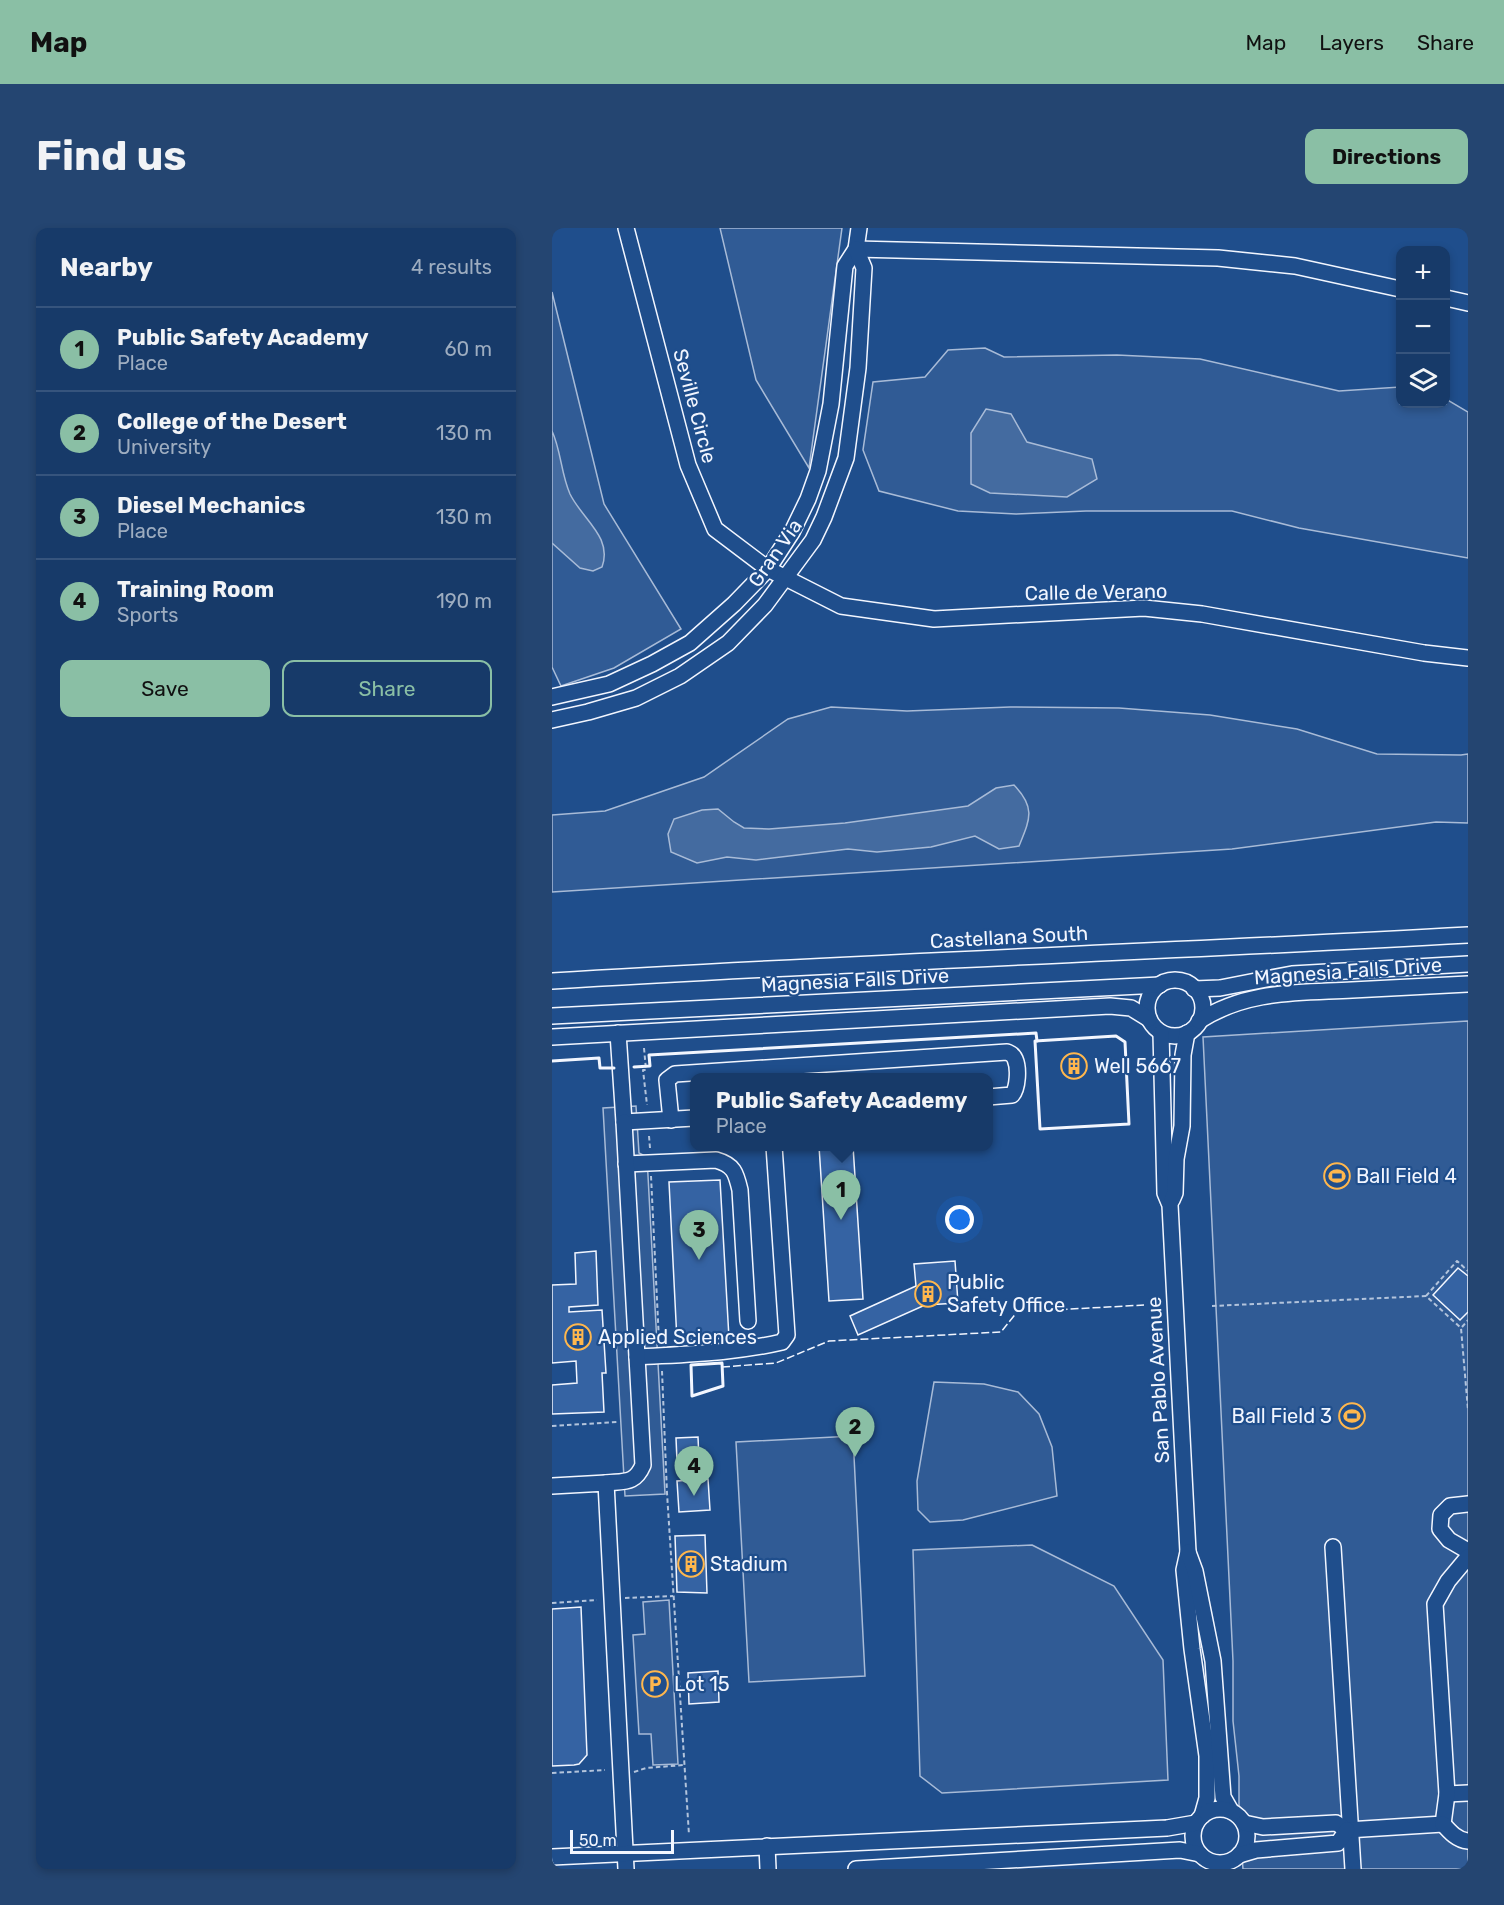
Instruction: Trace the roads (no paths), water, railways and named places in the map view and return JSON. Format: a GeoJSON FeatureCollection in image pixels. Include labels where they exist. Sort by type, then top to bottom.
{"type":"FeatureCollection","features":[{"type":"Feature","properties":{"kind":"street","name":"Seville Circle"},"geometry":{"type":"LineString","coordinates":[[626,228],[688,465],[715,529],[768,569]]}},
{"type":"Feature","properties":{"kind":"street","name":"Gran Via"},"geometry":{"type":"LineString","coordinates":[[552,697],[609,684],[690,643],[734,604],[768,569],[792,532],[818,471],[831,405],[845,266],[856,249],[860,228]]}},
{"type":"Feature","properties":{"kind":"street","name":"Gran Via"},"geometry":{"type":"LineString","coordinates":[[552,720],[636,698],[680,676],[728,643],[765,605],[813,540],[846,458],[858,368],[864,268],[856,249]]}},
{"type":"Feature","properties":{"kind":"street"},"geometry":{"type":"LineString","coordinates":[[856,249],[1218,258],[1295,266],[1396,288]]}},
{"type":"Feature","properties":{"kind":"street"},"geometry":{"type":"LineString","coordinates":[[1450,299],[1468,303]]}},
{"type":"Feature","properties":{"kind":"street","name":"Calle de Verano"},"geometry":{"type":"LineString","coordinates":[[768,569],[841,606],[934,619],[1144,608],[1202,614],[1424,653],[1468,658]]}},
{"type":"Feature","properties":{"kind":"street","name":"Castellana South"},"geometry":{"type":"LineString","coordinates":[[552,981],[1468,935]]}},
{"type":"Feature","properties":{"kind":"street","name":"Magnesia Falls Drive"},"geometry":{"type":"LineString","coordinates":[[1194,989],[1220,988],[1292,975],[1468,964]]}},
{"type":"Feature","properties":{"kind":"street"},"geometry":{"type":"LineString","coordinates":[[1169,981],[1187,983],[1194,989],[1202,1004],[1200,1021],[1194,1028],[1179,1036],[1170,1036],[1154,1027],[1147,1009],[1148,999],[1153,991],[1169,981]]}},
{"type":"Feature","properties":{"kind":"street","name":"Magnesia Falls Drive"},"geometry":{"type":"LineString","coordinates":[[1200,1021],[1215,1011],[1234,1003],[1278,994],[1468,984]]}},
{"type":"Feature","properties":{"kind":"street","name":"Magnesia Falls Drive"},"geometry":{"type":"LineString","coordinates":[[552,1016],[1160,985]]}},
{"type":"Feature","properties":{"kind":"street","name":"Magnesia Falls Drive"},"geometry":{"type":"LineString","coordinates":[[552,1037],[1110,1006],[1131,1008],[1149,1018]]}},
{"type":"Feature","properties":{"kind":"street"},"geometry":{"type":"LineString","coordinates":[[552,1486],[634,1480],[640,1474],[643,1465],[618,1033]]}},
{"type":"Feature","properties":{"kind":"street","name":"San Pablo Avenue"},"geometry":{"type":"LineString","coordinates":[[1161,1033],[1165,1193],[1170,1205],[1188,1552],[1184,1570],[1207,1756],[1207,1798],[1199,1820]]}},
{"type":"Feature","properties":{"kind":"street","name":"San Pablo Avenue"},"geometry":{"type":"LineString","coordinates":[[1170,1205],[1175,1193],[1176,1159],[1182,1125],[1183,1055],[1187,1033]]}},
{"type":"Feature","properties":{"kind":"street"},"geometry":{"type":"LineString","coordinates":[[690,1073],[1007,1052],[1016,1060],[1016,1091],[1012,1095],[993,1097]]}},
{"type":"Feature","properties":{"kind":"street"},"geometry":{"type":"LineString","coordinates":[[671,1120],[667,1080],[675,1074],[690,1073]]}},
{"type":"Feature","properties":{"kind":"street"},"geometry":{"type":"LineString","coordinates":[[624,1122],[690,1118]]}},
{"type":"Feature","properties":{"kind":"street"},"geometry":{"type":"LineString","coordinates":[[637,1357],[757,1348],[782,1342],[785,1338],[787,1335],[774,1151]]}},
{"type":"Feature","properties":{"kind":"street"},"geometry":{"type":"LineString","coordinates":[[626,1164],[716,1160],[727,1163],[732,1168],[737,1176],[740,1190],[748,1321]]}},
{"type":"Feature","properties":{"kind":"street"},"geometry":{"type":"LineString","coordinates":[[606,1483],[626,1869]]}},
{"type":"Feature","properties":{"kind":"street"},"geometry":{"type":"LineString","coordinates":[[1468,1504],[1450,1506],[1441,1515],[1440,1529],[1449,1540],[1468,1551]]}},
{"type":"Feature","properties":{"kind":"street"},"geometry":{"type":"LineString","coordinates":[[1333,1547],[1353,1869]]}},
{"type":"Feature","properties":{"kind":"street","name":"San Pablo Avenue"},"geometry":{"type":"LineString","coordinates":[[1188,1552],[1195,1570],[1214,1661],[1222,1797],[1231,1811]]}},
{"type":"Feature","properties":{"kind":"street"},"geometry":{"type":"LineString","coordinates":[[1468,1557],[1448,1581],[1435,1604],[1447,1794],[1443,1824],[1452,1834],[1468,1841]]}},
{"type":"Feature","properties":{"kind":"street"},"geometry":{"type":"LineString","coordinates":[[1447,1794],[1468,1793]]}},
{"type":"Feature","properties":{"kind":"street"},"geometry":{"type":"LineString","coordinates":[[552,1857],[1178,1827],[1199,1820],[1213,1810],[1222,1809],[1239,1816],[1244,1823],[1247,1840],[1233,1861]]}},
{"type":"Feature","properties":{"kind":"street"},"geometry":{"type":"LineString","coordinates":[[1199,1820],[1193,1838],[1195,1847],[1205,1861]]}},
{"type":"Feature","properties":{"kind":"street"},"geometry":{"type":"LineString","coordinates":[[1244,1823],[1263,1827],[1336,1823],[1349,1830],[1443,1824]]}},
{"type":"Feature","properties":{"kind":"street"},"geometry":{"type":"LineString","coordinates":[[856,1869],[1180,1850],[1205,1861],[1223,1862],[1233,1861],[1256,1850],[1338,1843],[1349,1830]]}},
{"type":"Feature","properties":{"kind":"street"},"geometry":{"type":"LineString","coordinates":[[980,1836],[981,1862]]}},
{"type":"Feature","properties":{"kind":"street"},"geometry":{"type":"LineString","coordinates":[[767,1846],[768,1869]]}},
{"type":"Feature","properties":{"kind":"place","name":"Well 5667"},"geometry":{"type":"Point","coordinates":[1074,1066]}},
{"type":"Feature","properties":{"kind":"place","name":"Ball Field 4"},"geometry":{"type":"Point","coordinates":[1337,1176]}},
{"type":"Feature","properties":{"kind":"place","name":"Public Safety Academy"},"geometry":{"type":"Point","coordinates":[841,1220]}},
{"type":"Feature","properties":{"kind":"place","name":"Diesel Mechanics"},"geometry":{"type":"Point","coordinates":[699,1260]}},
{"type":"Feature","properties":{"kind":"place","name":"Public Safety Office"},"geometry":{"type":"Point","coordinates":[928,1294]}},
{"type":"Feature","properties":{"kind":"place","name":"Applied Sciences"},"geometry":{"type":"Point","coordinates":[578,1337]}},
{"type":"Feature","properties":{"kind":"place","name":"Ball Field 3"},"geometry":{"type":"Point","coordinates":[1352,1416]}},
{"type":"Feature","properties":{"kind":"place","name":"College of the Desert"},"geometry":{"type":"Point","coordinates":[855,1457]}},
{"type":"Feature","properties":{"kind":"place","name":"Training Room"},"geometry":{"type":"Point","coordinates":[694,1496]}},
{"type":"Feature","properties":{"kind":"place","name":"Stadium"},"geometry":{"type":"Point","coordinates":[691,1564]}},
{"type":"Feature","properties":{"kind":"place","name":"Lot 15"},"geometry":{"type":"Point","coordinates":[655,1684]}}]}
